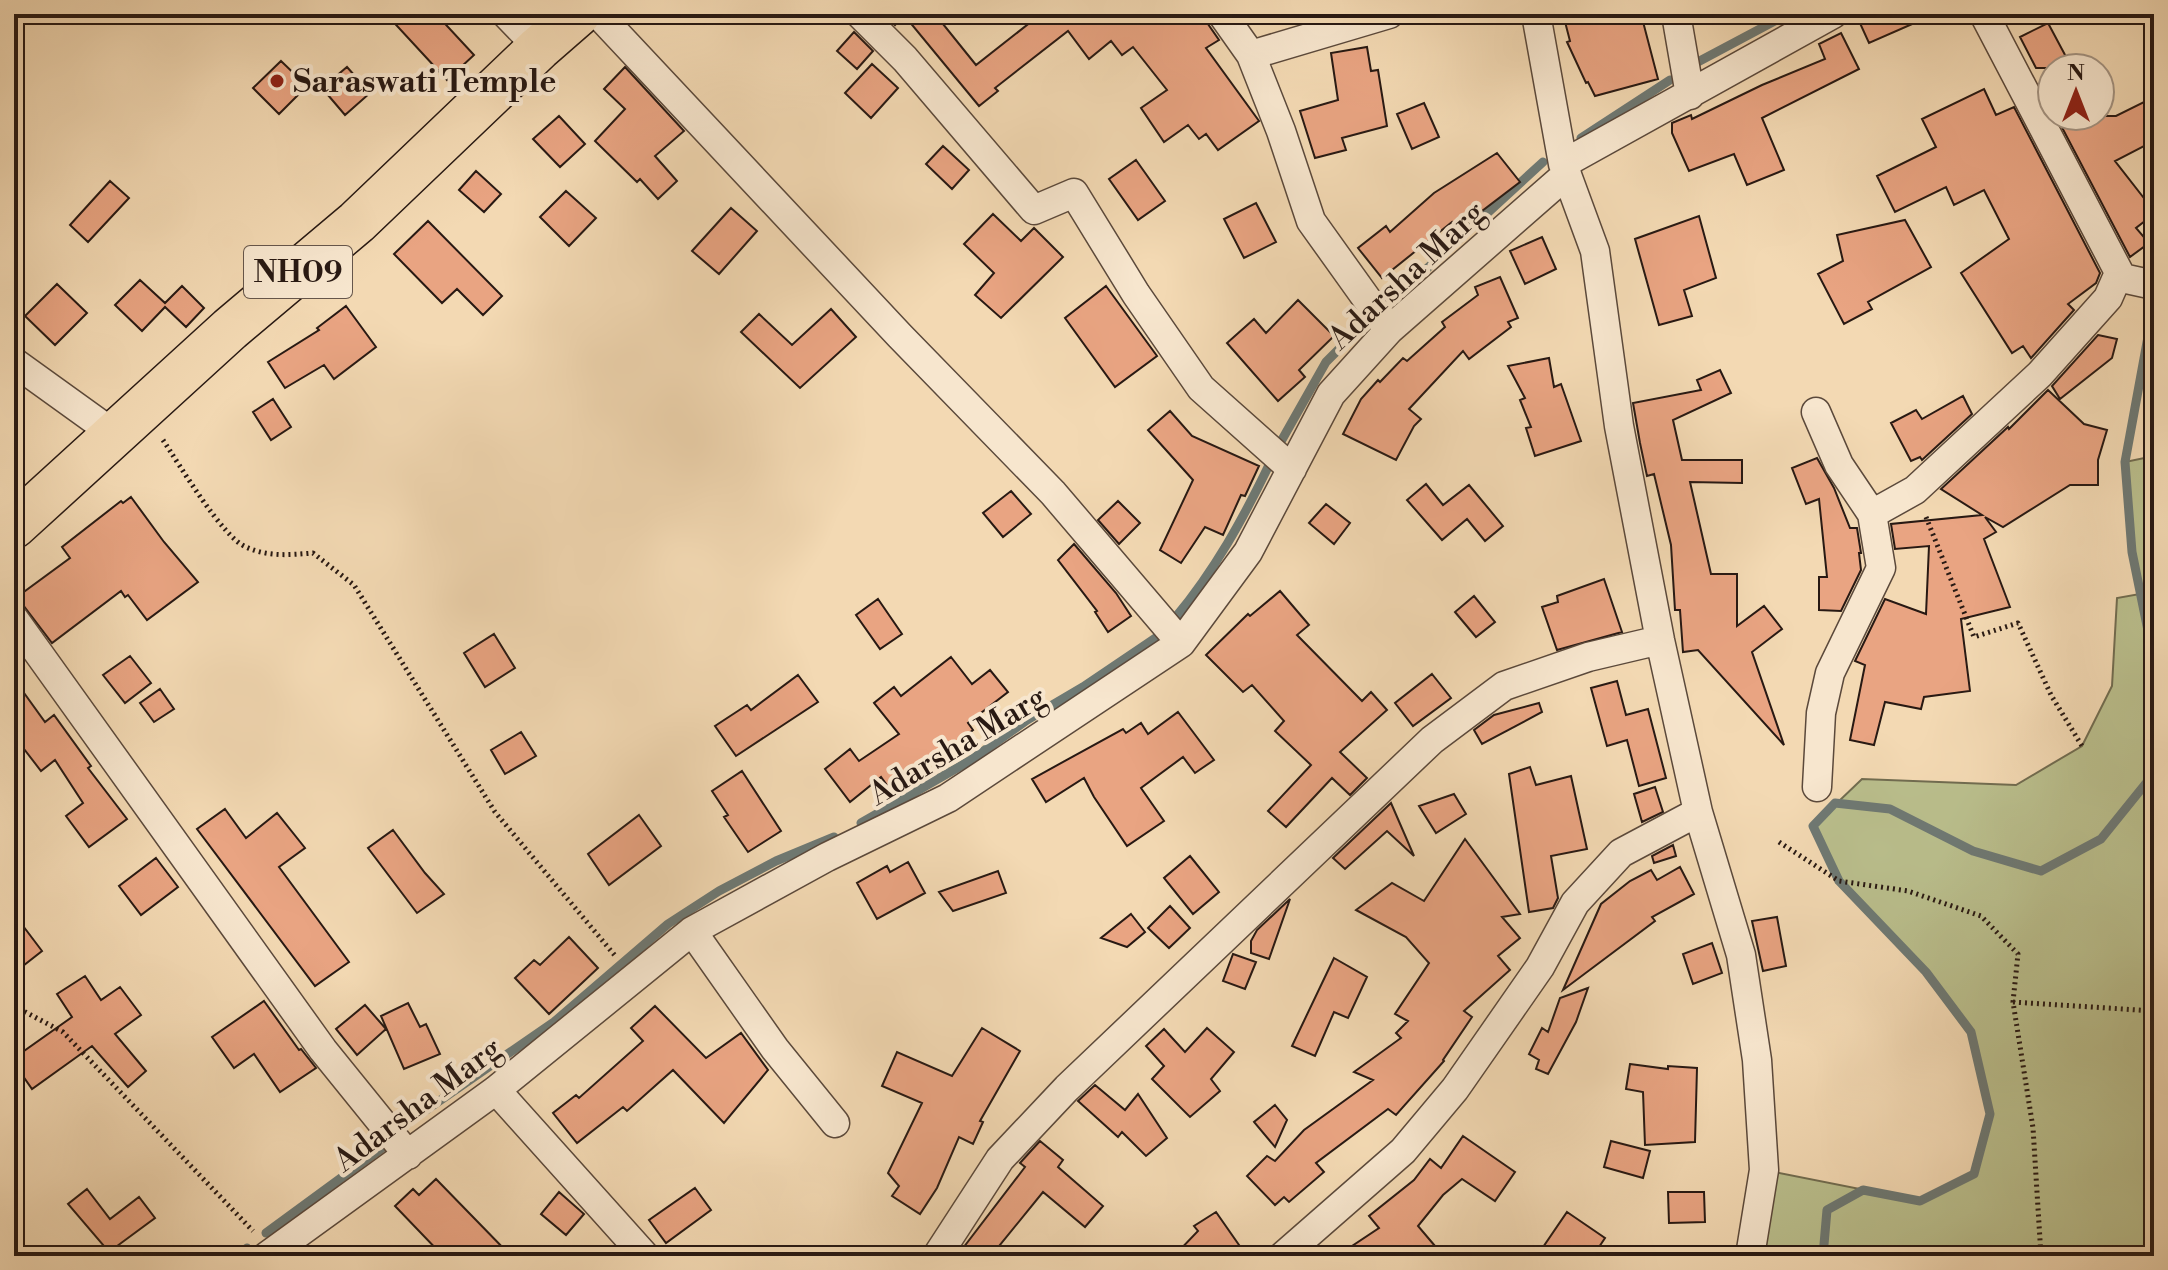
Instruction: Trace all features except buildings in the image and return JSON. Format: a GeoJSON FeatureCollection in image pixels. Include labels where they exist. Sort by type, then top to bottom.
{"type":"FeatureCollection","features":[{"type":"Feature","properties":{"kind":"main road","name":"NH09"},"geometry":{"type":"LineString","coordinates":[[14,526],[230,329],[357,222],[578,14]]}},
{"type":"Feature","properties":{"kind":"street"},"geometry":{"type":"LineString","coordinates":[[506,14],[539,48]]}},
{"type":"Feature","properties":{"kind":"street"},"geometry":{"type":"LineString","coordinates":[[598,14],[900,336],[1053,493],[1181,643]]}},
{"type":"Feature","properties":{"kind":"street"},"geometry":{"type":"LineString","coordinates":[[860,14],[905,59],[1034,210],[1074,193],[1136,294],[1201,388],[1292,469]]}},
{"type":"Feature","properties":{"kind":"street"},"geometry":{"type":"LineString","coordinates":[[1222,14],[1251,55],[1311,221],[1389,330]]}},
{"type":"Feature","properties":{"kind":"street"},"geometry":{"type":"LineString","coordinates":[[1251,55],[1389,14]]}},
{"type":"Feature","properties":{"kind":"street"},"geometry":{"type":"LineString","coordinates":[[1536,14],[1565,169],[1595,251],[1619,426],[1660,640],[1698,812],[1741,955],[1757,1060],[1764,1170],[1750,1256]]}},
{"type":"Feature","properties":{"kind":"street"},"geometry":{"type":"LineString","coordinates":[[1676,14],[1690,95]]}},
{"type":"Feature","properties":{"kind":"street","name":"Adarsha Marg"},"geometry":{"type":"LineString","coordinates":[[269,1254],[496,1090],[692,931],[827,857],[948,798],[1181,643],[1248,552],[1331,394],[1389,330],[1565,169],[1833,14]]}},
{"type":"Feature","properties":{"kind":"street"},"geometry":{"type":"LineString","coordinates":[[1872,514],[1915,490],[2040,374],[2108,298],[2138,280],[1984,14]]}},
{"type":"Feature","properties":{"kind":"street"},"geometry":{"type":"LineString","coordinates":[[14,362],[128,422]]}},
{"type":"Feature","properties":{"kind":"street"},"geometry":{"type":"LineString","coordinates":[[1816,412],[1839,465],[1872,514],[1881,568],[1830,673],[1821,713],[1817,787]]}},
{"type":"Feature","properties":{"kind":"street"},"geometry":{"type":"LineString","coordinates":[[14,619],[323,1050],[408,1155]]}},
{"type":"Feature","properties":{"kind":"street"},"geometry":{"type":"LineString","coordinates":[[937,1256],[1000,1159],[1067,1088],[1432,740],[1504,686],[1588,657],[1660,640]]}},
{"type":"Feature","properties":{"kind":"street"},"geometry":{"type":"LineString","coordinates":[[1283,1256],[1403,1151],[1455,1089],[1540,967],[1575,903],[1621,853],[1698,812]]}},
{"type":"Feature","properties":{"kind":"street"},"geometry":{"type":"LineString","coordinates":[[692,931],[775,1049],[835,1123]]}},
{"type":"Feature","properties":{"kind":"street"},"geometry":{"type":"LineString","coordinates":[[496,1090],[645,1256]]}},
{"type":"Feature","properties":{"kind":"path"},"geometry":{"type":"LineString","coordinates":[[128,422],[242,546],[274,556],[313,553],[354,585],[495,812],[633,977]]}},
{"type":"Feature","properties":{"kind":"path"},"geometry":{"type":"LineString","coordinates":[[1915,490],[1974,637],[2018,623],[2051,695],[2082,746]]}},
{"type":"Feature","properties":{"kind":"path"},"geometry":{"type":"LineString","coordinates":[[1779,842],[1839,881],[1908,891],[1981,916],[2018,954],[2013,1002],[2033,1128],[2041,1256]]}},
{"type":"Feature","properties":{"kind":"path"},"geometry":{"type":"LineString","coordinates":[[2013,1002],[2154,1011]]}},
{"type":"Feature","properties":{"kind":"path"},"geometry":{"type":"LineString","coordinates":[[14,1006],[63,1032],[269,1254]]}},
{"type":"Feature","properties":{"kind":"green space"},"geometry":{"type":"Polygon","coordinates":[[[2154,456],[2154,1256],[1750,1256],[1764,1170],[1920,1201],[1974,1174],[1990,1114],[1971,1032],[1926,972],[1839,881],[1813,826],[1862,779],[2016,785],[2082,746],[2112,686],[2117,598],[2140,594],[2132,552],[2125,462],[2154,456]]]}},
{"type":"Feature","properties":{"kind":"waterway"},"geometry":{"type":"LineString","coordinates":[[1694,64],[1788,14]]}},
{"type":"Feature","properties":{"kind":"waterway"},"geometry":{"type":"LineString","coordinates":[[1581,138],[1670,80]]}},
{"type":"Feature","properties":{"kind":"waterway"},"geometry":{"type":"LineString","coordinates":[[1385,307],[1543,162]]}},
{"type":"Feature","properties":{"kind":"waterway"},"geometry":{"type":"LineString","coordinates":[[2154,304],[2125,462],[2132,552],[2154,660]]}},
{"type":"Feature","properties":{"kind":"waterway"},"geometry":{"type":"LineString","coordinates":[[1279,445],[1326,362],[1363,325]]}},
{"type":"Feature","properties":{"kind":"waterway"},"geometry":{"type":"LineString","coordinates":[[1175,618],[1227,544],[1270,463]]}},
{"type":"Feature","properties":{"kind":"waterway"},"geometry":{"type":"LineString","coordinates":[[861,823],[971,760],[1027,720],[1157,637]]}},
{"type":"Feature","properties":{"kind":"waterway"},"geometry":{"type":"LineString","coordinates":[[1823,1256],[1827,1210],[1863,1190],[1920,1201],[1974,1174],[1990,1114],[1971,1032],[1926,972],[1839,881],[1813,826],[1835,803],[1890,809],[1973,851],[2041,871],[2101,839],[2147,782],[2154,752]]}},
{"type":"Feature","properties":{"kind":"waterway"},"geometry":{"type":"LineString","coordinates":[[400,1128],[554,1022],[668,924],[719,891],[776,861],[834,837]]}},
{"type":"Feature","properties":{"kind":"waterway"},"geometry":{"type":"LineString","coordinates":[[266,1233],[382,1148]]}},
{"type":"Feature","properties":{"kind":"waterway"},"geometry":{"type":"LineString","coordinates":[[237,1256],[247,1248]]}},
{"type":"Feature","properties":{"kind":"place","name":"Saraswati Temple"},"geometry":{"type":"Point","coordinates":[277,81]}}]}
